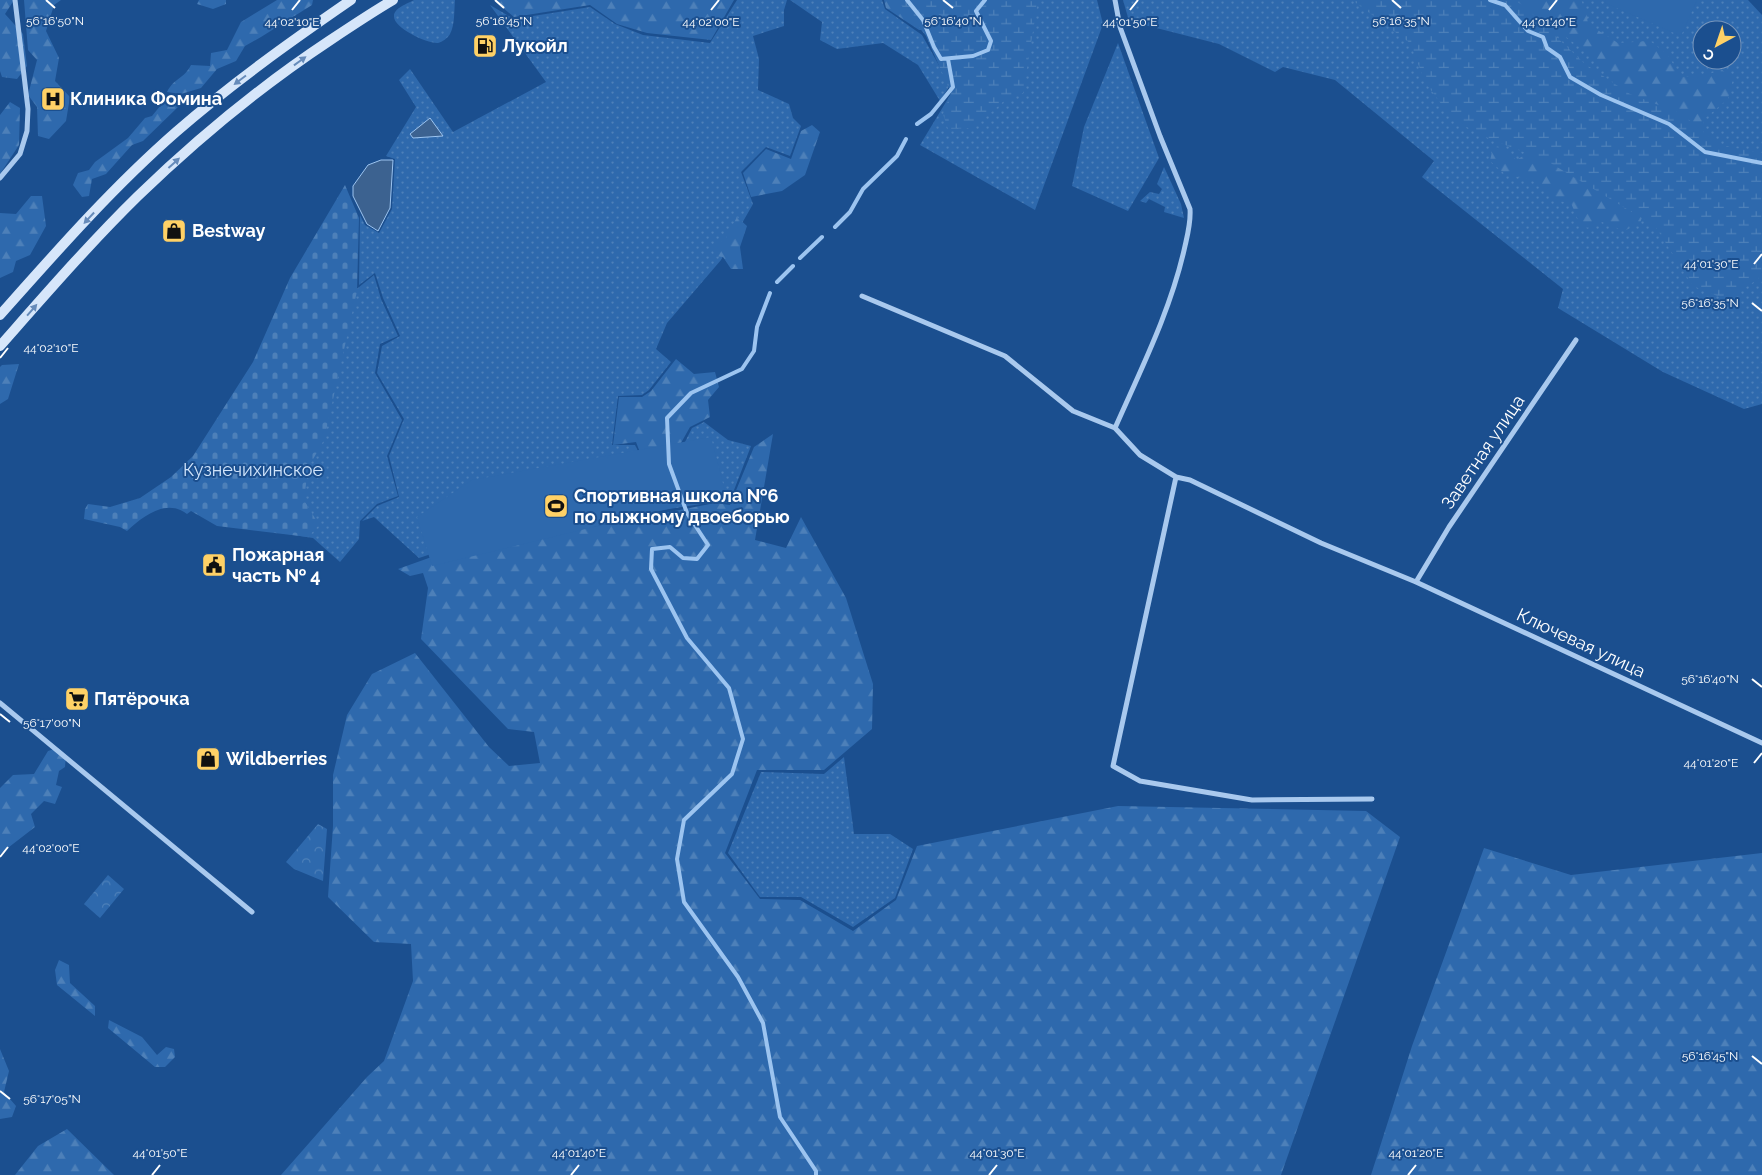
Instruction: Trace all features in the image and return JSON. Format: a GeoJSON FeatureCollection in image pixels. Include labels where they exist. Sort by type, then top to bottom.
{"type":"FeatureCollection","features":[{"type":"Feature","properties":{"kind":"main road"},"geometry":{"type":"LineString","coordinates":[[0,315],[122,183],[175,132],[282,47],[350,0]]}},
{"type":"Feature","properties":{"kind":"main road"},"geometry":{"type":"LineString","coordinates":[[0,346],[55,284],[138,196],[192,147],[297,63],[329,40],[393,0]]}},
{"type":"Feature","properties":{"kind":"street"},"geometry":{"type":"LineString","coordinates":[[0,178],[20,154],[27,123],[28,109],[15,0]]}},
{"type":"Feature","properties":{"kind":"street"},"geometry":{"type":"LineString","coordinates":[[862,296],[1006,356],[1073,411],[1115,428],[1161,325],[1181,263],[1191,219],[1190,209],[1160,136],[1120,27],[1115,0]]}},
{"type":"Feature","properties":{"kind":"street","name":"Заветная улица"},"geometry":{"type":"LineString","coordinates":[[1416,582],[1448,527],[1576,340]]}},
{"type":"Feature","properties":{"kind":"street","name":"Ключевая улица"},"geometry":{"type":"LineString","coordinates":[[1115,428],[1140,455],[1176,477],[1190,480],[1321,543],[1416,582],[1762,743]]}},
{"type":"Feature","properties":{"kind":"street"},"geometry":{"type":"LineString","coordinates":[[1176,477],[1113,766],[1140,781],[1252,800],[1372,799]]}},
{"type":"Feature","properties":{"kind":"street"},"geometry":{"type":"LineString","coordinates":[[0,703],[252,912]]}},
{"type":"Feature","properties":{"kind":"green space"},"geometry":{"type":"Polygon","coordinates":[[[0,0],[14,0],[5,14],[23,34],[27,66],[17,79],[2,77],[0,71],[0,0]]]}},
{"type":"Feature","properties":{"kind":"green space"},"geometry":{"type":"Polygon","coordinates":[[[24,0],[61,0],[54,5],[46,31],[59,58],[55,81],[70,97],[66,121],[49,139],[38,136],[37,107],[28,95],[37,60],[28,50],[24,0]]]}},
{"type":"Feature","properties":{"kind":"green space"},"geometry":{"type":"Polygon","coordinates":[[[199,0],[226,0],[226,4],[213,9],[197,4],[199,0]]]}},
{"type":"Feature","properties":{"kind":"green space"},"geometry":{"type":"Polygon","coordinates":[[[277,0],[313,0],[312,5],[245,46],[236,61],[217,69],[201,88],[181,94],[167,92],[191,65],[210,66],[211,53],[227,50],[241,22],[277,0]]]}},
{"type":"Feature","properties":{"kind":"green space"},"geometry":{"type":"Polygon","coordinates":[[[414,0],[455,0],[453,26],[450,34],[443,41],[433,43],[427,41],[405,30],[395,21],[396,11],[401,6],[414,0]]]}},
{"type":"Feature","properties":{"kind":"green space"},"geometry":{"type":"Polygon","coordinates":[[[497,0],[734,0],[711,40],[647,33],[617,24],[590,5],[514,17],[496,2],[497,0]]]}},
{"type":"Feature","properties":{"kind":"green space"},"geometry":{"type":"Polygon","coordinates":[[[737,0],[787,0],[784,10],[784,26],[753,36],[759,59],[758,90],[789,104],[793,118],[801,126],[790,156],[766,147],[741,172],[753,204],[721,260],[667,323],[656,349],[671,362],[649,390],[642,395],[618,396],[612,445],[635,445],[642,459],[681,450],[692,428],[704,422],[728,440],[751,446],[729,503],[714,502],[637,514],[440,551],[419,558],[374,517],[362,521],[377,506],[399,497],[389,456],[404,419],[377,373],[382,346],[400,336],[383,298],[375,273],[359,285],[360,215],[365,225],[379,233],[392,209],[395,159],[386,156],[416,107],[399,80],[410,69],[453,132],[546,82],[490,5],[514,19],[590,7],[615,24],[643,35],[710,43],[737,0]]]}},
{"type":"Feature","properties":{"kind":"green space"},"geometry":{"type":"Polygon","coordinates":[[[790,0],[882,0],[885,9],[922,35],[950,85],[940,101],[918,65],[883,43],[837,49],[820,40],[822,22],[790,0]]]}},
{"type":"Feature","properties":{"kind":"green space"},"geometry":{"type":"Polygon","coordinates":[[[884,0],[928,0],[937,30],[919,30],[886,8],[884,0]]]}},
{"type":"Feature","properties":{"kind":"green space"},"geometry":{"type":"Polygon","coordinates":[[[897,0],[1038,0],[1023,93],[1004,101],[973,128],[948,129],[943,114],[951,93],[926,36],[897,0]]]}},
{"type":"Feature","properties":{"kind":"green space"},"geometry":{"type":"Polygon","coordinates":[[[934,0],[1097,0],[1103,24],[1035,210],[920,145],[958,82],[934,0]]]}},
{"type":"Feature","properties":{"kind":"green space"},"geometry":{"type":"Polygon","coordinates":[[[1123,0],[1748,0],[1762,15],[1762,404],[1744,409],[1663,372],[1558,308],[1563,289],[1422,177],[1434,161],[1335,80],[1283,67],[1275,72],[1219,44],[1129,21],[1123,0]]]}},
{"type":"Feature","properties":{"kind":"green space"},"geometry":{"type":"Polygon","coordinates":[[[1352,0],[1514,0],[1524,6],[1585,64],[1630,94],[1682,114],[1719,145],[1762,153],[1762,273],[1758,279],[1727,300],[1693,286],[1655,226],[1547,161],[1490,139],[1453,120],[1425,82],[1410,43],[1352,0]]]}},
{"type":"Feature","properties":{"kind":"green space"},"geometry":{"type":"Polygon","coordinates":[[[1516,0],[1581,0],[1586,11],[1588,24],[1618,43],[1650,41],[1667,54],[1681,77],[1708,75],[1722,70],[1733,79],[1728,99],[1704,119],[1703,135],[1616,95],[1611,76],[1593,57],[1566,37],[1551,35],[1545,22],[1529,16],[1516,0]]]}},
{"type":"Feature","properties":{"kind":"green space"},"geometry":{"type":"Polygon","coordinates":[[[1606,0],[1697,0],[1681,36],[1605,3],[1606,0]]]}},
{"type":"Feature","properties":{"kind":"green space"},"geometry":{"type":"Polygon","coordinates":[[[1118,43],[1159,158],[1128,211],[1072,186],[1084,127],[1118,43]]]}},
{"type":"Feature","properties":{"kind":"green space"},"geometry":{"type":"Polygon","coordinates":[[[165,100],[176,100],[178,107],[143,141],[132,145],[106,174],[92,179],[89,196],[82,197],[73,185],[78,173],[89,170],[95,162],[128,138],[145,118],[152,116],[165,100]]]}},
{"type":"Feature","properties":{"kind":"green space"},"geometry":{"type":"Polygon","coordinates":[[[10,102],[20,108],[19,145],[0,174],[0,115],[10,102]]]}},
{"type":"Feature","properties":{"kind":"green space"},"geometry":{"type":"Polygon","coordinates":[[[812,125],[820,132],[805,175],[782,191],[751,197],[743,173],[766,149],[791,159],[801,131],[812,125]]]}},
{"type":"Feature","properties":{"kind":"green space"},"geometry":{"type":"Polygon","coordinates":[[[1493,147],[1505,148],[1516,160],[1532,151],[1645,208],[1640,223],[1624,231],[1602,222],[1592,228],[1581,227],[1571,203],[1553,200],[1532,180],[1505,174],[1490,161],[1493,147]]]}},
{"type":"Feature","properties":{"kind":"green space"},"geometry":{"type":"Polygon","coordinates":[[[1164,167],[1181,204],[1184,218],[1164,212],[1165,207],[1149,199],[1146,203],[1140,201],[1150,192],[1159,194],[1162,189],[1157,184],[1164,167]]]}},
{"type":"Feature","properties":{"kind":"green space","name":"Кузнечихинское"},"geometry":{"type":"Polygon","coordinates":[[[345,185],[359,218],[357,291],[324,440],[308,468],[304,500],[319,525],[308,537],[217,526],[191,511],[187,514],[171,508],[163,508],[148,515],[127,531],[120,527],[84,519],[85,509],[88,504],[110,507],[140,498],[171,477],[193,456],[253,362],[290,278],[345,185]]]}},
{"type":"Feature","properties":{"kind":"green space"},"geometry":{"type":"Polygon","coordinates":[[[31,196],[42,196],[46,226],[30,255],[16,261],[13,272],[0,278],[0,213],[16,214],[31,196]]]}},
{"type":"Feature","properties":{"kind":"green space"},"geometry":{"type":"Polygon","coordinates":[[[737,217],[747,226],[740,247],[743,269],[731,269],[723,257],[715,256],[712,248],[726,238],[737,217]]]}},
{"type":"Feature","properties":{"kind":"green space"},"geometry":{"type":"Polygon","coordinates":[[[374,275],[381,299],[398,336],[380,344],[375,373],[402,420],[387,456],[398,496],[377,504],[360,521],[359,539],[340,562],[313,538],[243,527],[353,292],[374,275]]]}},
{"type":"Feature","properties":{"kind":"green space"},"geometry":{"type":"Polygon","coordinates":[[[676,359],[694,374],[715,372],[719,387],[708,400],[710,417],[690,427],[677,450],[641,455],[636,442],[613,445],[619,397],[642,397],[651,391],[676,359]]]}},
{"type":"Feature","properties":{"kind":"green space"},"geometry":{"type":"Polygon","coordinates":[[[19,364],[8,399],[0,404],[0,367],[2,365],[19,364]]]}},
{"type":"Feature","properties":{"kind":"green space"},"geometry":{"type":"Polygon","coordinates":[[[773,434],[755,540],[786,548],[801,517],[846,598],[873,684],[872,729],[824,770],[757,770],[725,853],[760,899],[800,900],[853,931],[896,900],[917,846],[1118,806],[1366,811],[1400,837],[1281,1175],[281,1175],[367,1077],[384,1061],[413,981],[411,944],[374,942],[328,897],[333,826],[333,775],[347,715],[372,674],[415,653],[489,747],[509,766],[540,763],[534,732],[508,729],[421,639],[428,588],[423,573],[410,576],[398,569],[440,554],[715,503],[730,505],[754,447],[773,434]]]}},
{"type":"Feature","properties":{"kind":"green space","name":"Спортивная школа №6 по лыжному двоеборью"},"geometry":{"type":"Polygon","coordinates":[[[711,437],[726,495],[432,566],[417,517],[472,480],[711,437]]]}},
{"type":"Feature","properties":{"kind":"green space"},"geometry":{"type":"Polygon","coordinates":[[[58,748],[66,755],[65,767],[59,771],[56,785],[62,787],[55,804],[44,801],[31,814],[35,827],[0,854],[0,788],[13,775],[34,774],[48,751],[58,748]]]}},
{"type":"Feature","properties":{"kind":"green space"},"geometry":{"type":"Polygon","coordinates":[[[844,757],[854,834],[890,834],[913,849],[895,898],[853,927],[801,897],[760,897],[728,853],[761,772],[824,774],[844,757]]]}},
{"type":"Feature","properties":{"kind":"green space"},"geometry":{"type":"Polygon","coordinates":[[[318,824],[327,829],[323,881],[294,869],[286,862],[318,824]]]}},
{"type":"Feature","properties":{"kind":"green space"},"geometry":{"type":"Polygon","coordinates":[[[1484,848],[1571,875],[1762,853],[1762,1175],[1371,1175],[1412,1046],[1484,848]]]}},
{"type":"Feature","properties":{"kind":"green space"},"geometry":{"type":"Polygon","coordinates":[[[108,875],[124,889],[100,918],[84,904],[108,875]]]}},
{"type":"Feature","properties":{"kind":"green space"},"geometry":{"type":"Polygon","coordinates":[[[59,960],[69,965],[70,983],[95,1006],[95,1016],[57,985],[55,970],[59,960]]]}},
{"type":"Feature","properties":{"kind":"green space"},"geometry":{"type":"Polygon","coordinates":[[[109,1020],[142,1037],[157,1055],[166,1047],[174,1049],[175,1057],[165,1067],[155,1067],[108,1028],[109,1020]]]}},
{"type":"Feature","properties":{"kind":"green space"},"geometry":{"type":"Polygon","coordinates":[[[0,1049],[9,1071],[4,1092],[16,1106],[12,1117],[0,1119],[0,1049]]]}},
{"type":"Feature","properties":{"kind":"green space"},"geometry":{"type":"Polygon","coordinates":[[[67,1129],[114,1175],[15,1175],[38,1146],[67,1129]]]}},
{"type":"Feature","properties":{"kind":"shaded area"},"geometry":{"type":"Polygon","coordinates":[[[430,118],[443,136],[413,138],[410,134],[430,118]]]}},
{"type":"Feature","properties":{"kind":"shaded area"},"geometry":{"type":"Polygon","coordinates":[[[381,160],[393,160],[390,208],[378,231],[367,224],[353,196],[353,186],[368,165],[381,160]]]}},
{"type":"Feature","properties":{"kind":"waterway"},"geometry":{"type":"LineString","coordinates":[[907,0],[923,20],[941,59],[973,56],[988,50],[991,41],[976,11],[985,0]]}},
{"type":"Feature","properties":{"kind":"waterway"},"geometry":{"type":"LineString","coordinates":[[1490,0],[1505,5],[1528,31],[1543,37],[1547,48],[1560,57],[1570,77],[1601,95],[1669,124],[1705,152],[1762,163]]}},
{"type":"Feature","properties":{"kind":"waterway"},"geometry":{"type":"LineString","coordinates":[[917,124],[931,114],[953,87],[948,59]]}},
{"type":"Feature","properties":{"kind":"waterway"},"geometry":{"type":"LineString","coordinates":[[835,227],[850,212],[863,189],[897,156],[906,139]]}},
{"type":"Feature","properties":{"kind":"waterway"},"geometry":{"type":"LineString","coordinates":[[800,258],[822,237]]}},
{"type":"Feature","properties":{"kind":"waterway"},"geometry":{"type":"LineString","coordinates":[[777,282],[793,266]]}},
{"type":"Feature","properties":{"kind":"waterway"},"geometry":{"type":"LineString","coordinates":[[770,293],[757,327],[754,351],[742,369],[691,393],[667,418],[669,464],[687,513],[708,545],[697,559],[683,558],[670,547],[652,549],[651,569],[687,638],[729,688],[743,739],[732,774],[684,820],[677,859],[684,902],[738,977],[763,1023],[780,1117],[816,1171],[816,1175]]}},
{"type":"Feature","properties":{"kind":"place","name":"Лукойл"},"geometry":{"type":"Point","coordinates":[485,46]}},
{"type":"Feature","properties":{"kind":"place","name":"Клиника Фомина"},"geometry":{"type":"Point","coordinates":[53,99]}},
{"type":"Feature","properties":{"kind":"place","name":"Bestway"},"geometry":{"type":"Point","coordinates":[174,231]}},
{"type":"Feature","properties":{"kind":"place","name":"Спортивная школа №6 по лыжному двоеборью"},"geometry":{"type":"Point","coordinates":[556,506]}},
{"type":"Feature","properties":{"kind":"place","name":"Пожарная часть № 4"},"geometry":{"type":"Point","coordinates":[214,565]}},
{"type":"Feature","properties":{"kind":"place","name":"Пятёрочка"},"geometry":{"type":"Point","coordinates":[77,699]}},
{"type":"Feature","properties":{"kind":"place","name":"Wildberries"},"geometry":{"type":"Point","coordinates":[208,759]}}]}
